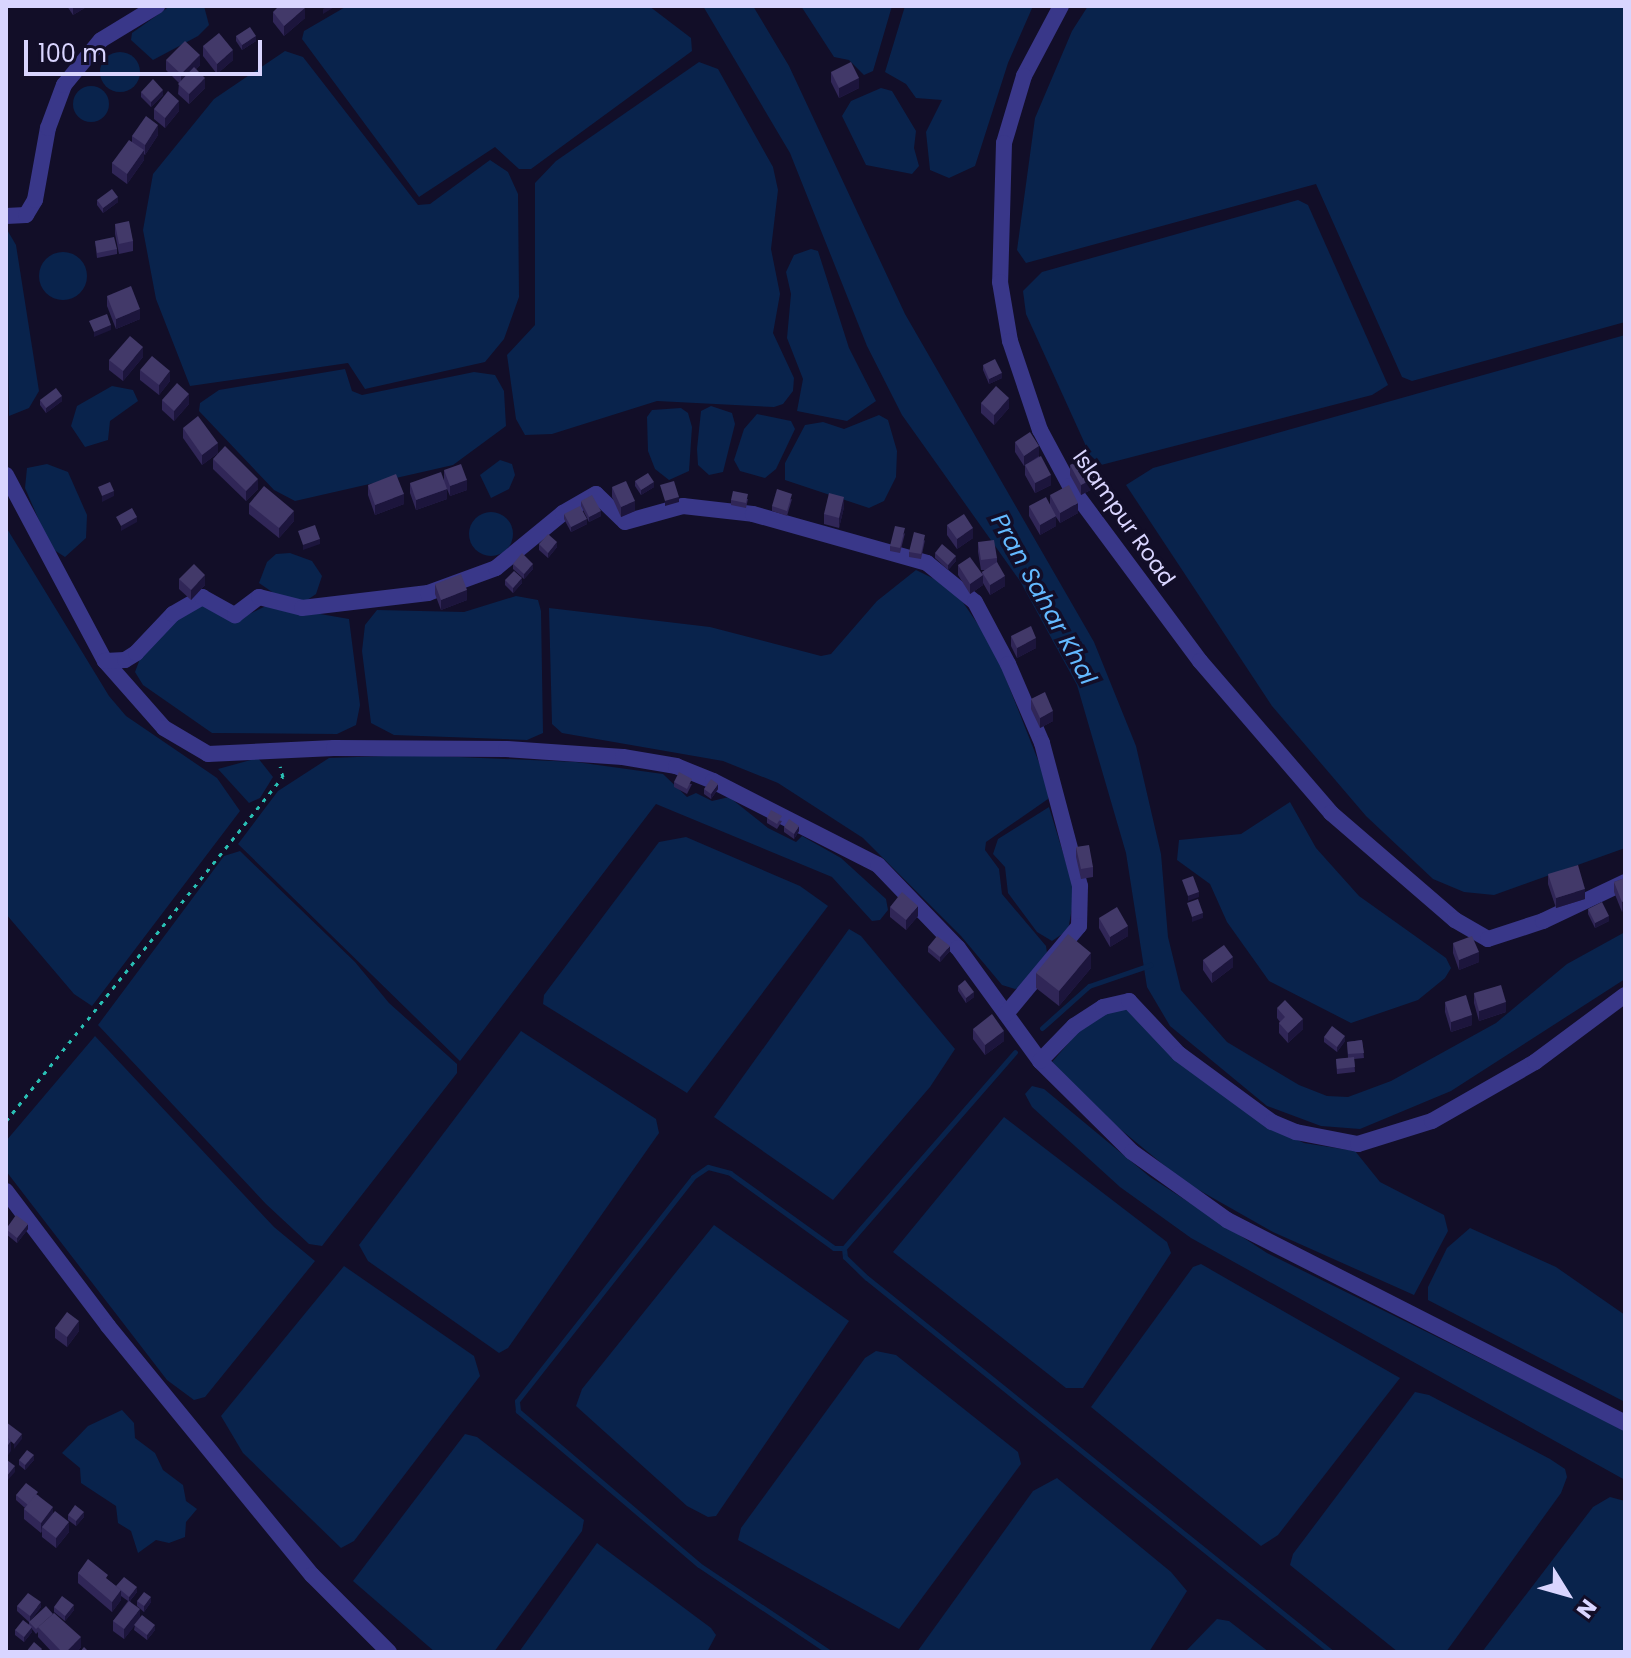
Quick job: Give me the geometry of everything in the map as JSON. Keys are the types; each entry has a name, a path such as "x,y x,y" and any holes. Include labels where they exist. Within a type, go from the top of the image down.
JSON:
{"street":[{"path":"6,216 26,215 35,200 48,128 64,85 101,40 157,6"},
{"name":"Islampur Road","path":"1061,6 1024,76 1004,143 1000,282 1010,341 1040,430 1070,486 1200,661 1331,813 1455,920 1488,939 1543,921 1625,882"},
{"path":"6,475 105,661 164,728 208,754 506,749 676,766 878,865 958,948 1040,1061 1132,1152 1227,1220 1625,1423"},
{"path":"105,661 125,660 136,653 173,614 202,597 235,615 259,597 302,608 428,593 496,568 563,513 596,494 625,522 683,506 753,514 927,563 975,602 1008,664 1047,757 1080,886 1079,926 1006,1014"},
{"path":"1040,1061 1074,1026 1103,1007 1129,1001 1179,1054 1272,1122 1296,1132 1358,1144 1432,1121 1535,1062 1625,995"},
{"path":"6,1191 108,1326 312,1575 389,1652"}],"path":[{"path":"6,1121 283,777 276,751"}],"water":[{"path":"170,6 204,6 209,25 198,36 153,60 131,40 132,33"},
{"path":"347,6 649,6 691,38 692,51 531,169 519,169 495,147 419,197 302,39 304,31"},
{"name":"Pran Sahar Khal","path":"703,6 753,6 789,66 905,314 1094,642 1136,746 1161,854 1168,937 1181,990 1227,1042 1299,1085 1327,1096 1348,1097 1391,1081 1496,1023 1567,964 1625,932 1625,979 1451,1091 1360,1129 1321,1126 1267,1106 1170,1026 1147,987 1126,853 1077,685 1020,581 902,415 867,346 790,153"},
{"path":"801,6 892,6 873,71 864,75 849,60 834,57"},
{"path":"905,6 1033,6 1008,63 975,166 949,178 930,170 926,132 942,100 916,98 906,84 885,72"},
{"path":"1088,6 1625,6 1625,322 1412,381 1402,377 1316,184 1026,263 1017,250 1035,118 1072,31"},
{"path":"285,51 303,57 418,205 430,204 490,160 508,172 518,194 519,297 504,339 485,362 365,389 348,363 190,386 156,299 143,230 153,174 214,99"},
{"path":"120,52 134,58 140,72 134,86 120,92 106,86 100,72 106,58"},
{"path":"699,62 718,69 773,167 778,190 771,249 780,294 773,333 794,378 793,391 783,404 774,407 657,401 552,434 525,435 516,419 507,355 535,325 535,183 556,161"},
{"path":"91,86 104,91 109,104 104,117 91,122 78,117 73,104 78,91"},
{"path":"881,88 892,91 916,131 914,148 919,166 912,174 866,165 842,116 851,101"},
{"path":"1298,200 1308,205 1388,385 1372,395 1101,465 1090,455 1026,314 1023,291 1042,272"},
{"path":"6,228 16,245 39,391 29,408 9,416"},
{"path":"811,249 818,251 849,348 876,401 847,421 797,411 803,379 787,338 791,294 786,272 794,255"},
{"path":"63,252 72,253 80,259 86,267 86,285 80,293 72,299 63,300 54,299 46,293 40,285 39,276 40,267 46,259 54,253"},
{"path":"1625,335 1625,848 1494,895 1464,892 1433,879 1366,816 1272,706 1126,485 1153,468"},
{"path":"345,369 352,391 362,395 474,372 495,375 504,391 506,426 453,465 295,501 274,490 199,411 200,403 219,390"},
{"path":"112,386 133,390 138,401 110,421 108,440 85,447 71,426 77,406"},
{"path":"711,406 732,413 735,424 723,472 709,475 698,465 697,449 701,411"},
{"path":"681,408 688,413 692,427 689,471 669,480 655,469 648,451 647,417 652,410"},
{"path":"757,414 791,421 795,429 776,469 765,478 740,471 734,460 744,429"},
{"path":"879,415 888,420 897,451 896,477 884,501 869,508 785,480 785,463 805,425 823,422 844,429"},
{"path":"500,460 512,464 515,475 509,489 491,498 480,475"},
{"path":"47,464 68,472 87,515 86,538 65,557 51,548 25,488 27,468"},
{"path":"491,512 507,518 513,534 507,550 491,556 475,550 469,534 475,518"},
{"path":"6,527 109,696 126,716 217,778 240,811 92,1006 74,994 6,914"},
{"path":"290,553 312,561 322,576 316,594 303,603 275,594 259,583 267,562 276,554"},
{"path":"916,570 953,588 993,646 1049,788 1048,799 986,842 985,850 999,869 1002,894 1046,946 1047,953 1022,987 1015,989 1002,985 961,936 863,838 778,783 723,761 562,733 552,724 549,608 710,627 821,656 831,654 877,601"},
{"path":"516,596 538,600 541,611 543,733 527,740 394,735 371,723 362,651 365,625 377,610 464,612"},
{"path":"201,603 237,620 268,605 349,619 360,705 356,725 337,734 212,733 143,685 135,672 141,656 174,621"},
{"path":"414,755 576,762 663,774 687,797 696,793 712,801 729,797 768,828 796,842 802,836 841,858 886,899 888,910 880,920 872,921 832,877 656,804 460,1061 238,844 278,791 329,758"},
{"path":"258,758 273,777 260,798 249,803 218,769"},
{"path":"1290,802 1316,848 1359,896 1446,958 1451,968 1445,978 1418,1000 1351,1023 1269,981 1227,922 1210,884 1177,860 1179,840 1241,834"},
{"path":"1049,807 1075,892 1068,930 1052,941 1037,932 1008,893 1005,867 993,854 998,839"},
{"path":"686,837 800,886 828,906 687,1093 543,1004 544,995 659,842"},
{"path":"240,851 355,962 389,1003 457,1064 457,1073 322,1246 309,1244 266,1204 98,1025 224,856"},
{"path":"849,929 861,936 955,1049 930,1087 833,1200 714,1117"},
{"path":"1124,1005 1261,1122 1304,1143 1355,1151 1380,1182 1444,1215 1448,1231 1414,1295 1273,1232 1183,1181 1091,1105 1052,1062 1086,1023"},
{"path":"521,1031 656,1119 659,1133 508,1348 499,1353 368,1261 359,1245"},
{"path":"95,1036 274,1227 315,1261 205,1397 194,1400 167,1380 6,1171 6,1141"},
{"path":"1032,1086 1044,1089 1150,1177 1267,1253 1625,1430 1625,1480 1191,1238 1120,1187 1032,1107 1025,1094"},
{"path":"1004,1117 1167,1242 1171,1253 1083,1388 1066,1388 893,1252"},
{"path":"714,1225 849,1321 716,1516 708,1517 687,1506 576,1406 582,1389"},
{"path":"1470,1228 1556,1267 1625,1315 1625,1402 1428,1300 1428,1287 1447,1248"},
{"path":"1201,1264 1400,1378 1278,1535 1261,1546 1091,1407 1193,1267"},
{"path":"344,1266 474,1356 480,1376 354,1541 341,1548 243,1453 221,1416"},
{"path":"876,1351 896,1355 1018,1452 1021,1464 899,1629 738,1540 741,1528 865,1358"},
{"path":"1415,1392 1429,1395 1550,1459 1565,1469 1567,1477 1561,1493 1446,1652 1398,1652 1290,1565 1293,1554"},
{"path":"122,1410 134,1423 135,1438 155,1453 163,1470 183,1485 186,1501 197,1509 186,1522 185,1537 169,1543 156,1540 138,1553 131,1531 118,1523 116,1506 81,1483 80,1468 62,1453 88,1426"},
{"path":"465,1434 477,1437 584,1520 582,1531 494,1652 435,1652 353,1581"},
{"path":"1057,1478 1171,1572 1187,1591 1149,1652 917,1652 1033,1491"},
{"path":"1610,1497 1625,1501 1625,1652 1482,1652 1593,1507"},
{"path":"597,1543 711,1628 716,1635 707,1652 519,1652"},
{"path":"1217,1619 1229,1621 1269,1652 1185,1652"}],"building":[{"path":"279,6 305,8 284,26 273,12"},
{"path":"250,27 256,36 242,45 236,36"},
{"path":"219,33 233,50 217,64 203,46"},
{"path":"185,41 200,55 181,74 166,60"},
{"path":"851,62 859,78 839,88 831,72"},
{"path":"194,67 205,78 189,94 178,84"},
{"path":"153,79 163,90 151,102 141,92"},
{"path":"168,91 179,101 165,118 154,109"},
{"path":"146,116 158,125 145,145 132,136"},
{"path":"129,140 144,150 127,174 112,163"},
{"path":"112,189 118,197 103,208 97,200"},
{"path":"129,221 133,241 119,244 115,224"},
{"path":"114,237 117,249 97,253 95,241"},
{"path":"131,286 140,309 116,319 107,296"},
{"path":"107,314 111,325 94,332 89,321"},
{"path":"130,336 143,347 123,371 109,360"},
{"path":"152,356 170,371 159,385 140,370"},
{"path":"995,359 1002,373 989,379 983,365"},
{"path":"177,383 189,394 174,411 162,400"},
{"path":"996,386 1009,398 994,415 981,403"},
{"path":"56,388 62,396 46,408 40,400"},
{"path":"198,416 218,443 202,455 183,428"},
{"path":"1030,432 1039,446 1024,456 1015,442"},
{"path":"225,446 258,479 246,491 213,459"},
{"path":"1089,455 1100,475 1081,485 1070,465"},
{"path":"1041,456 1051,475 1035,483 1025,465"},
{"path":"461,464 467,480 450,486 444,470"},
{"path":"441,472 447,489 416,500 410,483"},
{"path":"648,473 654,482 641,490 635,481"},
{"path":"396,474 404,494 375,505 368,485"},
{"path":"626,481 635,501 621,507 612,487"},
{"path":"674,481 679,497 665,501 660,485"},
{"path":"110,482 114,491 102,496 98,487"},
{"path":"1069,485 1078,503 1060,513 1050,495"},
{"path":"264,486 294,511 279,528 249,504"},
{"path":"777,489 792,494 787,511 772,506"},
{"path":"733,491 748,494 746,503 731,500"},
{"path":"829,493 844,497 839,518 824,514"},
{"path":"592,495 601,511 589,517 581,501"},
{"path":"1046,497 1056,516 1040,525 1029,506"},
{"path":"580,506 587,519 571,527 564,514"},
{"path":"132,508 137,517 121,526 116,517"},
{"path":"964,514 973,528 957,539 947,525"},
{"path":"315,525 320,539 303,545 298,531"},
{"path":"895,526 905,528 900,548 890,546"},
{"path":"914,532 925,535 921,554 909,552"},
{"path":"548,534 557,542 548,553 539,544"},
{"path":"994,540 997,558 981,560 978,542"},
{"path":"942,544 956,556 948,565 935,553"},
{"path":"522,553 533,564 524,574 513,564"},
{"path":"970,557 983,575 970,584 958,565"},
{"path":"997,562 1005,576 990,585 982,572"},
{"path":"194,564 205,575 191,590 179,579"},
{"path":"514,571 522,578 513,588 505,580"},
{"path":"461,574 467,590 441,600 435,584"},
{"path":"1031,626 1036,638 1017,648 1011,636"},
{"path":"1045,692 1053,711 1040,718 1031,699"},
{"path":"679,772 692,779 687,789 674,782"},
{"path":"711,779 718,784 711,794 704,789"},
{"path":"771,810 782,816 777,824 767,818"},
{"path":"789,819 799,826 794,834 784,827"},
{"path":"1089,845 1093,867 1081,869 1076,847"},
{"path":"1578,865 1585,889 1556,898 1548,874"},
{"path":"1193,876 1199,892 1188,896 1182,880"},
{"path":"1625,878 1625,900 1622,902 1614,882"},
{"path":"902,892 918,906 906,920 890,907"},
{"path":"1198,899 1203,913 1192,917 1187,903"},
{"path":"1602,902 1609,916 1595,923 1588,909"},
{"path":"1117,907 1128,926 1110,937 1099,918"},
{"path":"1068,934 1091,953 1059,991 1036,973"},
{"path":"937,936 950,946 940,957 928,947"},
{"path":"1472,936 1479,952 1459,960 1453,943"},
{"path":"1224,945 1233,957 1212,973 1203,960"},
{"path":"965,980 974,992 966,998 958,986"},
{"path":"1501,985 1506,1002 1479,1011 1474,993"},
{"path":"1466,995 1472,1015 1451,1022 1445,1002"},
{"path":"1285,1000 1303,1019 1288,1033 1279,1023 1285,1017 1277,1008"},
{"path":"992,1014 1004,1031 985,1045 973,1029"},
{"path":"1332,1026 1345,1036 1337,1047 1324,1037"},
{"path":"1362,1040 1364,1053 1348,1054 1347,1042"},
{"path":"1354,1057 1355,1067 1337,1069 1336,1059"},
{"path":"16,1215 28,1224 17,1238 6,1229"},
{"path":"67,1312 79,1321 67,1337 55,1328"},
{"path":"6,1422 22,1434 14,1444 6,1437"},
{"path":"27,1450 34,1455 25,1465 19,1460"},
{"path":"7,1460 15,1466 7,1476 6,1475"},
{"path":"26,1483 38,1492 28,1505 16,1495"},
{"path":"36,1494 53,1507 41,1523 24,1509"},
{"path":"75,1505 84,1512 76,1521 68,1515"},
{"path":"55,1511 69,1522 56,1538 42,1527"},
{"path":"88,1559 121,1590 112,1602 78,1573"},
{"path":"124,1577 137,1587 129,1597 116,1586"},
{"path":"144,1592 151,1597 144,1606 137,1601"},
{"path":"28,1593 41,1602 30,1616 17,1606"},
{"path":"62,1596 74,1605 65,1616 54,1607"},
{"path":"129,1601 140,1609 124,1629 113,1621"},
{"path":"46,1606 53,1614 36,1629 29,1622"},
{"path":"54,1613 81,1637 66,1652 62,1652 38,1627"},
{"path":"142,1615 155,1625 147,1635 134,1625"},
{"path":"23,1620 32,1627 24,1637 15,1630"},
{"path":"34,1642 42,1649 40,1652 26,1652"}],"waterway":[{"path":"1042,1028 1089,986 1150,965"},
{"path":"829,1652 699,1565 518,1411 517,1401 693,1177 708,1167 730,1173 834,1248 844,1248 1015,1052"},
{"path":"844,1248 845,1257 867,1278 1331,1652"}]}
